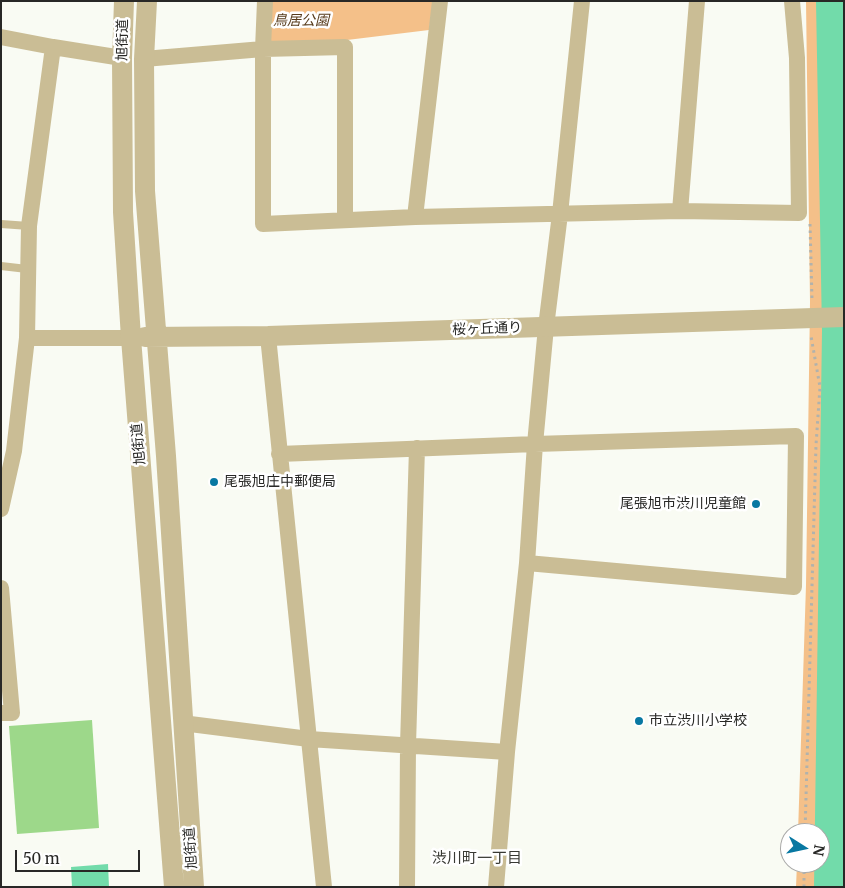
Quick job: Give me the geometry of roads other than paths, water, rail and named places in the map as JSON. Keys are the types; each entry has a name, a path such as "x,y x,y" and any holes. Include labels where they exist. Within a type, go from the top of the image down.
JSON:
{"street":[{"name":"旭街道","path":"124,1 122,189 131,338 174,887"},
{"name":"旭街道","path":"146,1 144,58 145,191 157,337 194,887"},
{"path":"265,1 263,48 264,224 415,217 680,211 799,213 797,58 792,1"},
{"path":"415,217 440,1"},
{"path":"496,887 527,563 535,444 546,327 560,214 582,1"},
{"path":"680,211 697,1"},
{"path":"1,37 53,48 122,58"},
{"path":"144,58 263,48 345,47 345,220"},
{"path":"1,509 8,452 27,338 29,226 53,48"},
{"name":"桜ヶ丘通り","path":"131,338 268,336 844,317"},
{"path":"268,336 324,887"},
{"path":"27,338 131,338"},
{"path":"279,454 796,436 794,587 527,563"},
{"path":"407,887 408,745 417,448"},
{"path":"1,713 12,713 2,597"},
{"path":"182,723 309,739 508,752"}],"lane":[{"path":"1,224 29,226"},
{"path":"1,266 27,269"}],"waterway":[{"path":"829,887 837,331 831,1"}],"place":[{"name":"尾張旭庄中郵便局","path":"214,482"},
{"name":"尾張旭市渋川児童館","path":"756,504"},
{"name":"市立渋川小学校","path":"639,721"}],"district":[{"name":"渋川町一丁目","path":"477,859"}],"park label":[{"name":"鳥居公園","path":"301,21"}]}
